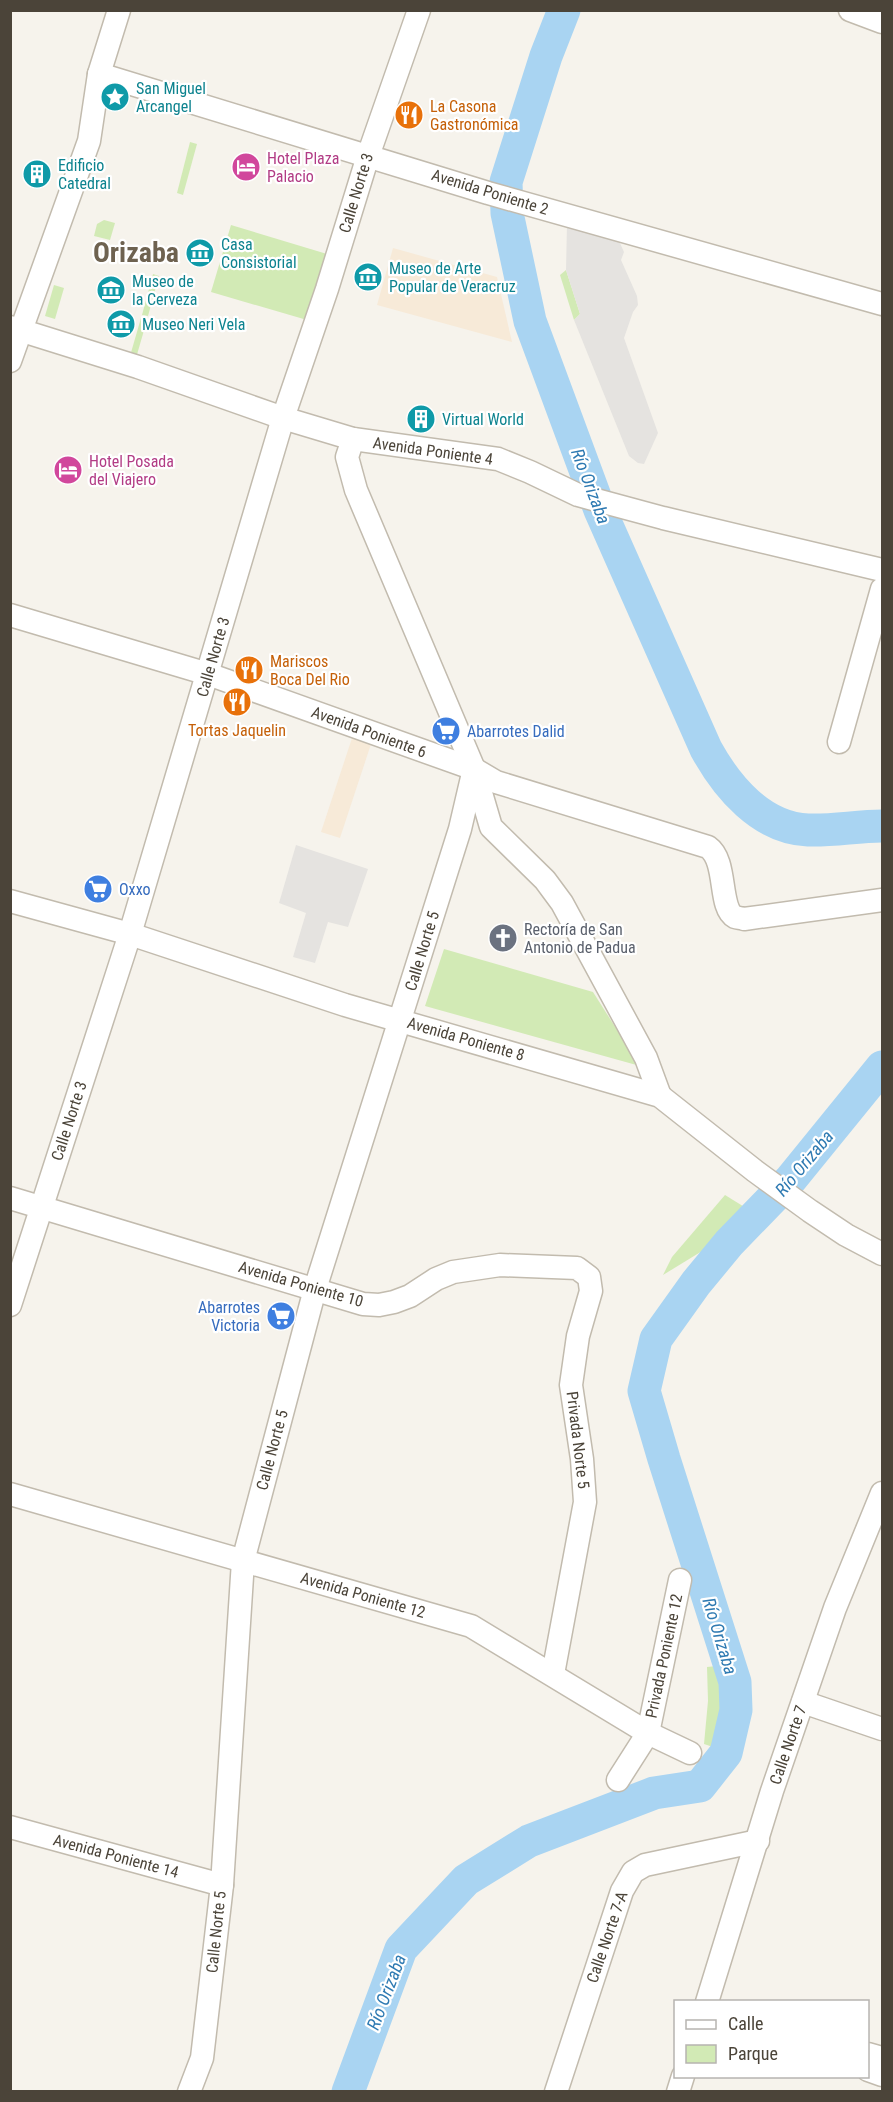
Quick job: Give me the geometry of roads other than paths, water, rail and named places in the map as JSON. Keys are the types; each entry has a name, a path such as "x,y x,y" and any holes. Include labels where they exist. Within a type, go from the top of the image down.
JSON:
{"street":[{"path":"10,361 16,329 89,141 99,74 119,10"},
{"name":"Calle Norte 3","path":"10,1305 130,934 283,418 327,289 368,156 419,10"},
{"path":"860,11 882,22"},
{"name":"Avenida Poniente 2","path":"99,74 488,193 882,304"},
{"name":"Avenida Poniente 4","path":"16,329 353,439 498,459 578,495 663,518 882,570"},
{"path":"353,439 347,456 356,490 474,770 491,827 545,880 562,903 646,1058 660,1096"},
{"path":"839,742 882,589"},
{"name":"Avenida Poniente 6","path":"10,615 208,674 474,770 496,782 708,847 715,852 728,909 734,916 744,919 882,900"},
{"name":"Calle Norte 5","path":"189,2091 202,2058 222,1885 243,1561 315,1289 460,829 474,770"},
{"path":"460,829 491,827"},
{"name":"Avenida Poniente 8","path":"10,901 130,934 345,1005 660,1096 755,1172 846,1235 882,1254"},
{"name":"Avenida Poniente 10","path":"10,1198 363,1304 379,1305 394,1302 410,1296 436,1279 453,1272 482,1267 500,1265 577,1268 589,1277"},
{"name":"Privada Norte 5","path":"554,1674 585,1502 582,1459 571,1385 578,1336 591,1291 589,1277"},
{"name":"Avenida Poniente 12","path":"10,1494 471,1626 554,1674 648,1733 690,1753"},
{"name":"Calle Norte 7","path":"707,2000 772,1791 835,1608 880,1505"},
{"name":"Privada Poniente 12","path":"648,1733 680,1580"},
{"path":"803,1702 882,1729"},
{"path":"618,1780 648,1733"},
{"name":"Avenida Poniente 14","path":"10,1827 222,1885"},
{"name":"Calle Norte 7-A","path":"556,2091 622,1891 633,1872 652,1863 758,1841"},
{"path":"202,2058 203,2091"}],"waterway":[{"name":"Río Orizaba","path":"564,10 546,56 506,182 507,213 530,321 600,510 706,749 735,791 761,814 791,828 817,830 882,826"},
{"name":"Río Orizaba","path":"348,2092 401,1949 466,1880 529,1841 654,1793 700,1786 726,1753 736,1710 735,1682 644,1391 656,1339 696,1283 729,1243 791,1179 882,1067"}],"place":[{"name":"San Miguel Arcangel","path":"115,97"},
{"name":"La Casona Gastronómica","path":"409,115"},
{"name":"Hotel Plaza Palacio","path":"246,167"},
{"name":"Edificio Catedral","path":"37,174"},
{"name":"Casa Consistorial","path":"200,253"},
{"name":"Museo de Arte Popular de Veracruz","path":"368,277"},
{"name":"Museo de la Cerveza","path":"111,290"},
{"name":"Museo Neri Vela","path":"121,324"},
{"name":"Virtual World","path":"421,419"},
{"name":"Hotel Posada del Viajero","path":"68,470"},
{"name":"Mariscos Boca Del Rio","path":"249,670"},
{"name":"Tortas Jaquelin","path":"237,702"},
{"name":"Abarrotes Dalid","path":"446,731"},
{"name":"Oxxo","path":"98,889"},
{"name":"Rectoría de San Antonio de Padua","path":"503,938"},
{"name":"Abarrotes Victoria","path":"281,1316"}],"district":[{"name":"Orizaba","path":"136,252"}]}
